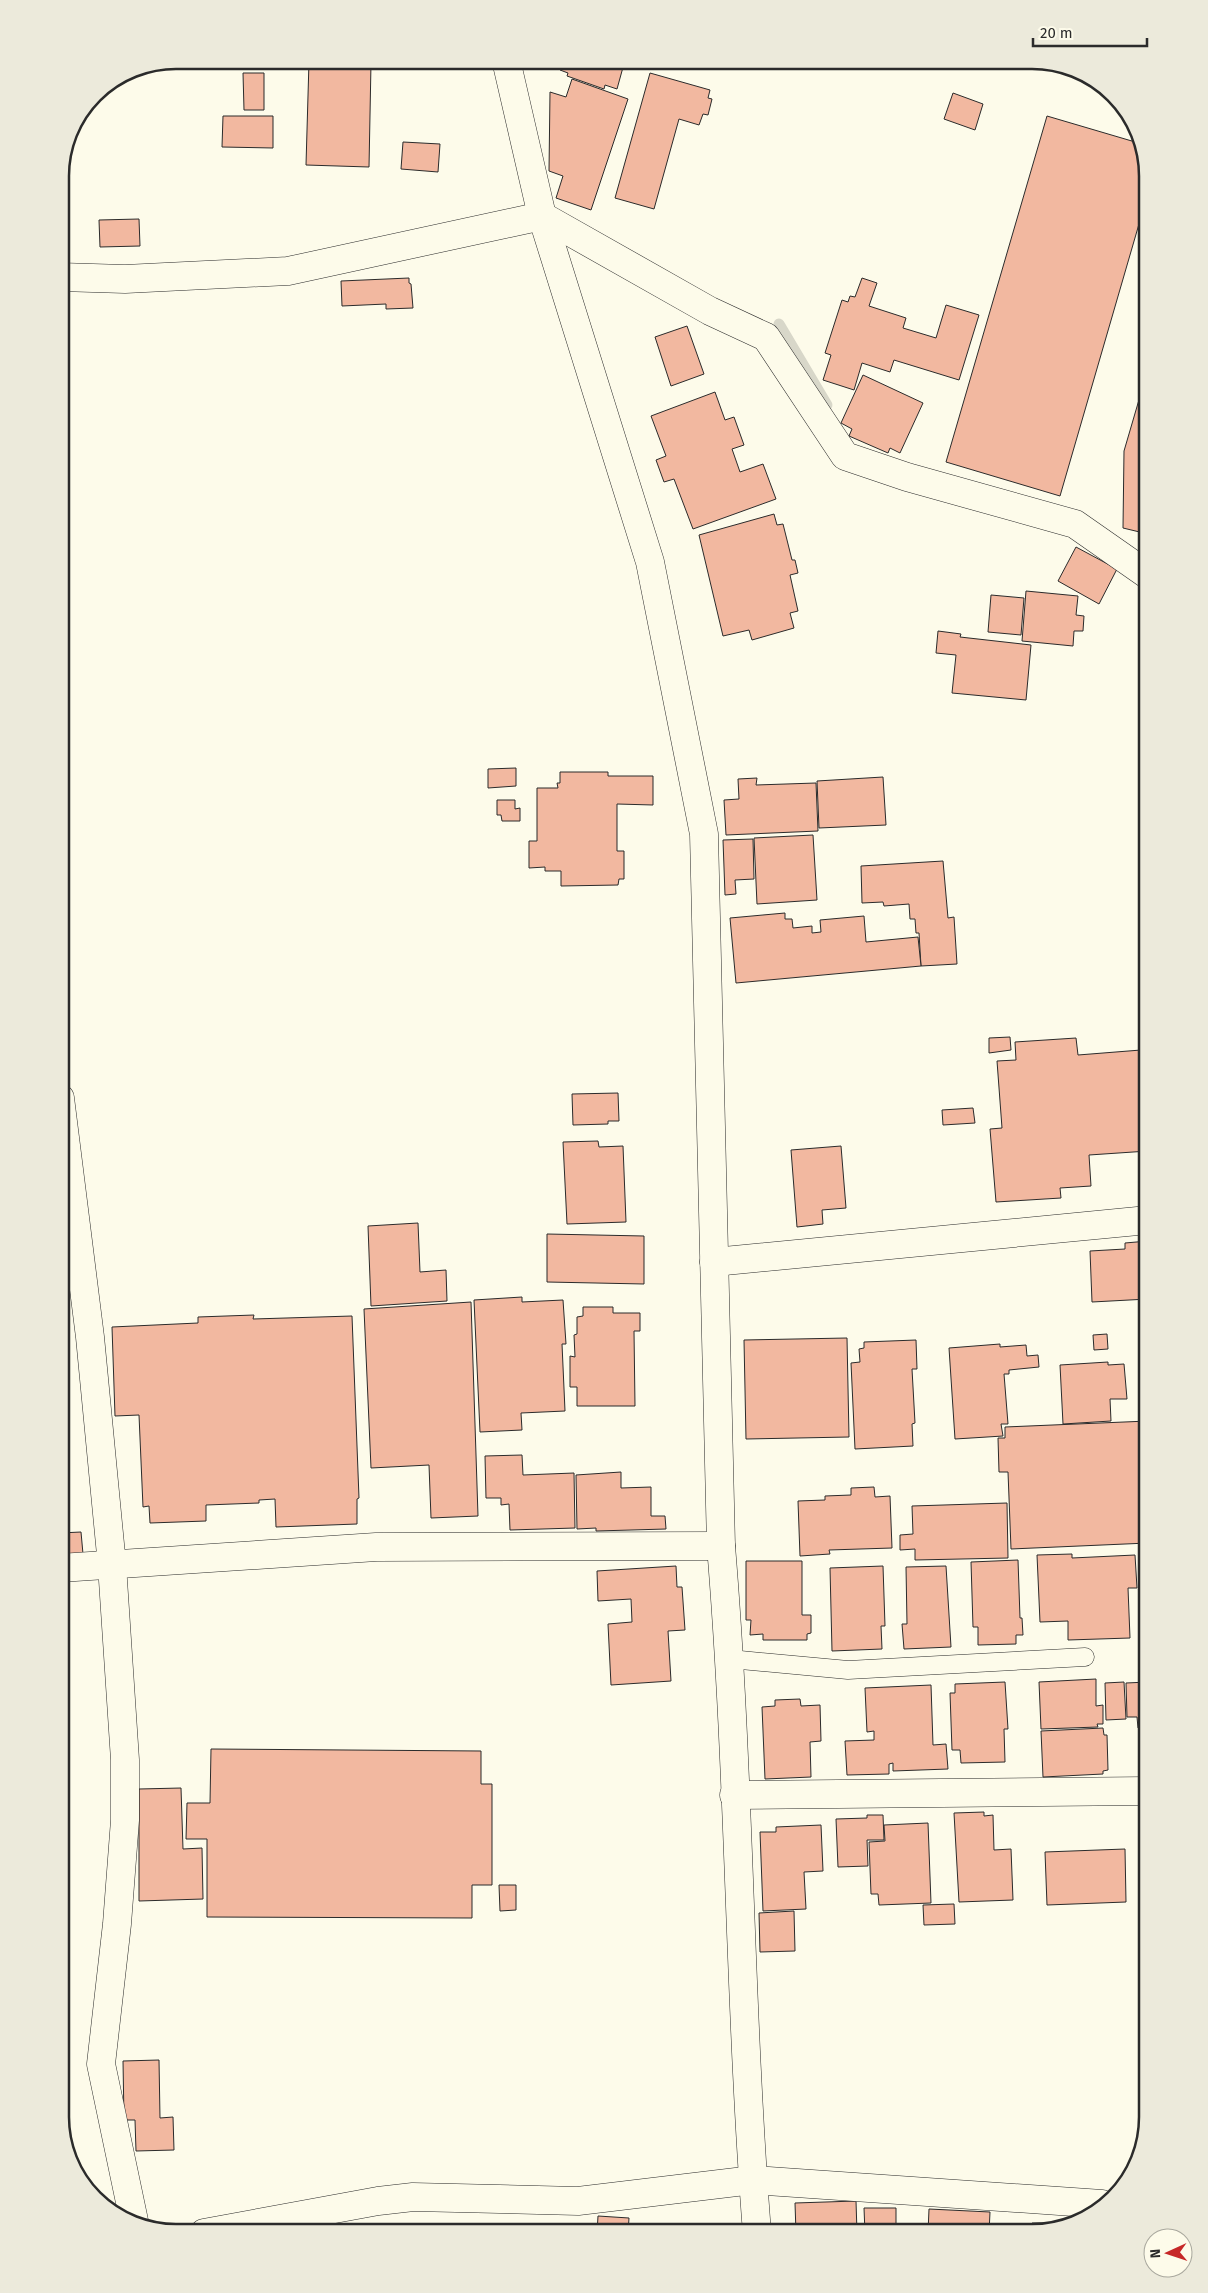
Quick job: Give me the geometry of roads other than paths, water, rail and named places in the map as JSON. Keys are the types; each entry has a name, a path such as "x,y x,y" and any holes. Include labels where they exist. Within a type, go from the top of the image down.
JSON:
{"street":[{"path":"508,69 542,216 650,562 704,834 721,1546 730,1658 734,1795 756,2224"},
{"path":"69,277 125,279 288,271 542,216 710,311 766,337 845,456 907,477 1075,524 1139,569"},
{"path":"69,1170 90,1337 112,1566 125,1760 124,1820 117,1924 101,2064 133,2215"},
{"path":"714,1262 1139,1221"},
{"path":"69,1568 376,1546 721,1546"},
{"path":"734,1795 1139,1791"},
{"path":"253,2224 378,2201 413,2197 578,2201 753,2180 1095,2204"}],"lane":[{"path":"730,1658 848,1670 1085,1657"}],"waterway":[{"path":"779,324 827,405"}]}
